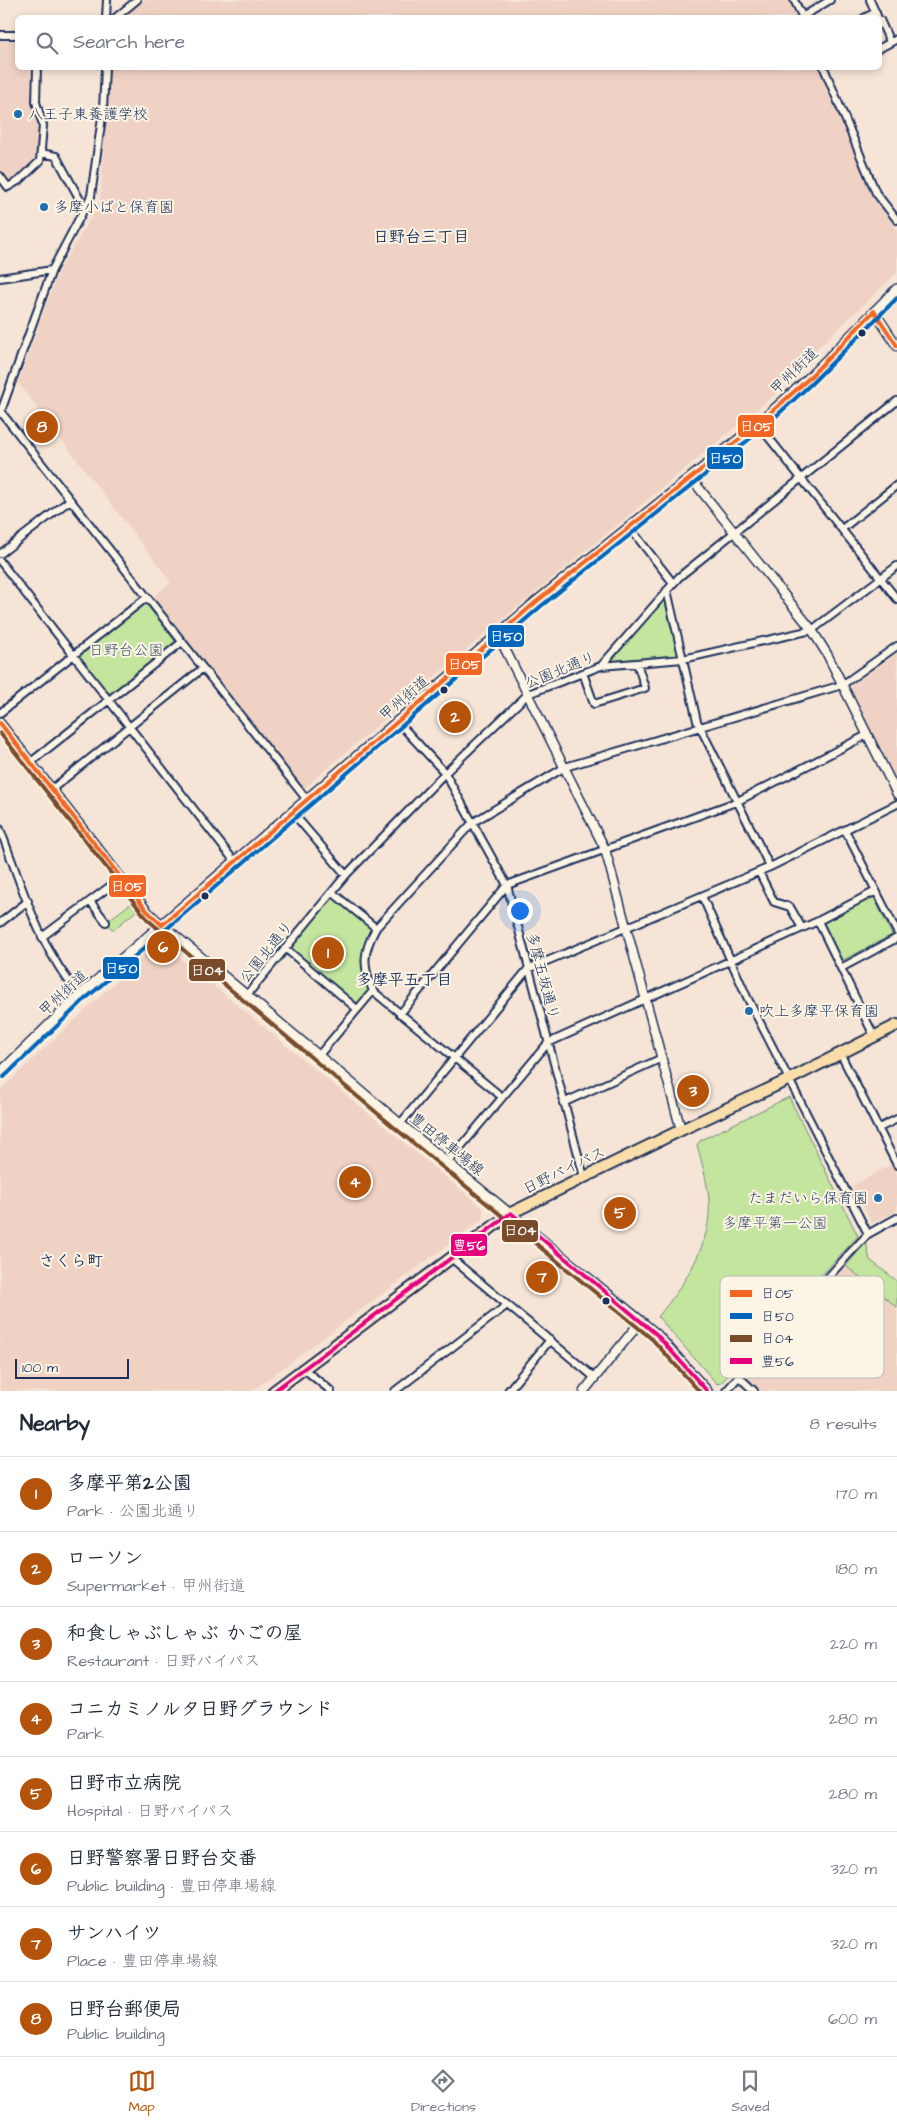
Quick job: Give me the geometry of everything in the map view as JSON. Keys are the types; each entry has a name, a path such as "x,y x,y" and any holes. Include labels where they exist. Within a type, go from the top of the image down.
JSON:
{"highway":[{"name":"日野バイパス","path":"274,1391 511,1213 680,1130 790,1079 897,1025"}],"main road":[{"name":"甲州街道","path":"0,1073 80,995 498,635 758,424 807,380 897,289"},
{"name":"豊田停車場線","path":"162,925 400,1124 641,1321 661,1339 707,1391"}],"street":[{"path":"106,15 107,0"},
{"path":"118,15 136,0"},
{"path":"794,0 801,15"},
{"path":"805,15 830,0"},
{"path":"870,0 878,15"},
{"path":"882,25 890,42"},
{"path":"0,35 15,35"},
{"path":"882,47 897,38"},
{"path":"0,176 8,187 20,180 40,161 43,126 36,102 37,70"},
{"path":"105,70 103,110 91,196 52,270 1,413 307,800"},
{"path":"825,70 876,193 897,220"},
{"path":"41,153 56,156 84,207"},
{"path":"0,278 52,270"},
{"path":"874,311 897,346"},
{"path":"601,666 673,583 897,401"},
{"path":"758,424 897,599"},
{"path":"692,478 812,630 827,654 897,794"},
{"path":"842,529 897,485"},
{"path":"0,554 70,500"},
{"path":"630,528 673,583"},
{"path":"0,561 235,862"},
{"name":"公園北通り","path":"247,995 346,875 445,773 528,694 601,666 683,660 812,630 897,566"},
{"path":"667,590 699,726 770,867"},
{"path":"0,713 146,598"},
{"path":"498,635 605,849 628,928 680,1130"},
{"path":"31,762 182,642"},
{"path":"502,1097 372,991 366,975 364,958 369,941 376,928 472,823 565,767 842,685 897,646"},
{"path":"583,672 594,704 645,688 637,663"},
{"path":"52,789 202,668"},
{"name":"多摩五坂通り","path":"398,722 445,773 507,885 584,1177"},
{"path":"0,723 147,911 162,925"},
{"path":"400,1014 507,885 736,802 867,735"},
{"path":"400,1124 528,970 759,872 897,804"},
{"path":"292,812 346,875"},
{"path":"0,829 42,937 60,971 80,995"},
{"path":"845,830 897,932"},
{"path":"759,872 774,902 790,907 802,928"},
{"path":"42,937 121,878"},
{"path":"448,1162 548,1043 818,921 876,891"},
{"path":"332,892 376,928"},
{"path":"702,896 730,960 868,1234"},
{"path":"90,901 106,922"},
{"path":"0,924 28,902"},
{"path":"818,921 874,1036"},
{"path":"841,968 897,938"},
{"path":"285,948 357,1009"},
{"path":"319,1055 372,991"},
{"path":"840,1053 897,1165"},
{"path":"563,1103 662,1058"},
{"path":"879,1128 897,1119"},
{"path":"829,1276 868,1234 897,1218"},
{"path":"451,1258 595,1378"},
{"path":"395,1391 507,1305"},
{"path":"584,1391 641,1321"},
{"path":"508,1391 550,1340"},
{"path":"304,1369 331,1391"},
{"path":"726,1391 737,1378"},
{"path":"739,1378 754,1391"}],"shaded area":[{"path":"144,0 788,0 795,15 125,15"},
{"name":"八王子東養護学校","path":"0,41 15,41 15,70 30,70 31,103 39,126 37,160 8,183 0,169"},
{"path":"109,70 820,70 872,194 897,231 897,273 801,364 779,391 467,649 302,790 150,599 171,582 18,383 59,270 100,203"},
{"path":"897,653 897,783 851,690 853,684"},
{"path":"153,947 160,954 168,948 483,1208 483,1219 252,1391 0,1391 0,1090"},
{"name":"たまだいら保育園","path":"892,1164 897,1175 897,1211 872,1223 852,1186"},
{"path":"846,1266 858,1276 837,1276"},
{"path":"884,1297 897,1307 897,1391 760,1391 746,1378 884,1378"}],"green space":[{"path":"664,599 678,655 608,661"},
{"name":"日野台公園","path":"143,600 178,645 109,700 74,655"},
{"path":"332,892 376,928 364,958 373,991 357,1009 285,948"},
{"path":"874,897 892,935 841,961 823,923"},
{"path":"130,904 136,911 113,930 106,922"},
{"name":"多摩平第一公園","path":"789,1097 858,1236 821,1276 720,1276 720,1378 726,1378 717,1384 658,1317 687,1277 695,1262 706,1231 709,1199 697,1145 701,1140"},
{"path":"866,1242 870,1260 897,1281 897,1307 884,1297 884,1276 858,1276 846,1266"}],"transit line":[{"name":"日50","path":"4,1077 84,1000 540,607 762,429 811,384 897,298"},
{"name":"日05","path":"0,723 147,911 162,925 536,602 758,424 807,380 874,311 897,346"},
{"name":"日04","path":"0,733 148,920 396,1129 652,1339 699,1391"},
{"name":"豊56","path":"274,1391 511,1213 656,1334 707,1391"}],"place":[{"name":"八王子東養護学校","path":"18,114"},
{"name":"多摩小ばと保育園","path":"44,207"},
{"name":"日野台郵便局","path":"42,427"},
{"name":"ローソン","path":"455,717"},
{"name":"日野警察署日野台交番","path":"163,947"},
{"name":"多摩平第2公園","path":"328,953"},
{"name":"吹上多摩平保育園","path":"749,1011"},
{"name":"和食しゃぶしゃぶ かごの屋","path":"693,1091"},
{"name":"コニカミノルタ日野グラウンド","path":"355,1182"},
{"name":"たまだいら保育園","path":"878,1198"},
{"name":"日野市立病院","path":"620,1213"},
{"name":"サンハイツ","path":"542,1277"}],"district":[{"name":"日野台三丁目","path":"421,236"},
{"name":"多摩平五丁目","path":"404,979"},
{"name":"さくら町","path":"71,1260"}]}
